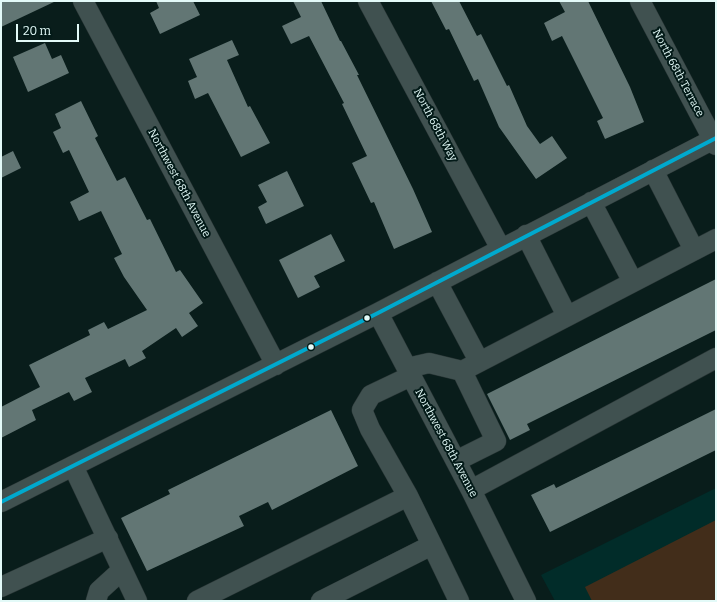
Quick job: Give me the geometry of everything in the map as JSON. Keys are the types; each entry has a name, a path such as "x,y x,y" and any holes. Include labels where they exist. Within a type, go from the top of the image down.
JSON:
{"street":[{"name":"Northwest 68th Avenue","path":"83,1 276,364"},
{"name":"North 68th Way","path":"368,1 501,249"},
{"name":"North 68th Terrace","path":"640,1 715,141"},
{"path":"1,502 378,313 653,170 715,141"},
{"path":"653,170 694,250"},
{"path":"591,202 633,282"},
{"path":"526,235 567,316"},
{"path":"459,601 408,496 370,429 362,410 371,395 409,372 429,363 462,371 716,239"},
{"path":"437,282 479,362"},
{"name":"Northwest 68th Avenue","path":"378,313 471,490 526,601"},
{"path":"471,490 716,358"},
{"path":"456,461 496,441 462,371"},
{"path":"73,466 137,601"},
{"path":"197,601 408,496"},
{"path":"1,587 108,538"},
{"path":"321,601 432,546"},
{"path":"96,601 99,591 122,570"}],"shaded area":[{"path":"716,488 716,601 555,601 541,575"},
{"path":"716,520 716,601 592,601 585,587"}],"building":[{"path":"1,1 56,1 1,27"},
{"path":"156,1 193,1 200,15 160,34 150,13 159,8"},
{"path":"293,1 321,1 340,41 359,75 357,75 413,189 432,232 394,249 374,202 371,203 352,163 367,156 342,104 344,103 309,36 291,44 282,26 301,17"},
{"path":"431,1 459,1 477,36 481,34 507,86 509,85 527,126 540,144 552,136 567,158 536,179 499,127 478,79 474,81 449,29 446,30"},
{"path":"559,1 588,1 630,87 644,122 605,139 597,121 603,118 562,36 552,41 544,23 565,12"},
{"path":"232,40 239,55 227,60 248,107 250,106 270,143 241,157 208,93 195,99 188,81 197,77 189,59"},
{"path":"45,43 52,59 61,55 69,73 28,92 13,57"},
{"path":"81,101 98,136 95,138 117,181 125,177 147,220 150,219 176,272 180,270 203,303 189,313 198,326 182,337 176,328 142,351 146,358 129,367 125,359 85,378 92,392 74,401 69,392 32,410 36,420 1,438 1,407 40,387 29,365 90,335 88,330 104,322 108,329 147,310 124,277 114,258 122,254 101,211 79,221 70,202 89,192 69,150 63,153 53,132 61,128 55,114"},
{"path":"13,151 21,168 1,178 1,157"},
{"path":"287,171 304,206 266,224 258,207 267,202 258,185"},
{"path":"331,234 345,261 314,276 320,287 298,298 279,260"},
{"path":"716,279 716,330 527,424 530,430 510,440 487,394"},
{"path":"716,409 716,450 550,532 531,495 554,484 556,488"},
{"path":"331,410 358,466 272,510 268,502 239,516 244,526 147,571 121,518 170,494 168,490"}],"transit line":[{"path":"1,502 378,313 716,138"}]}
